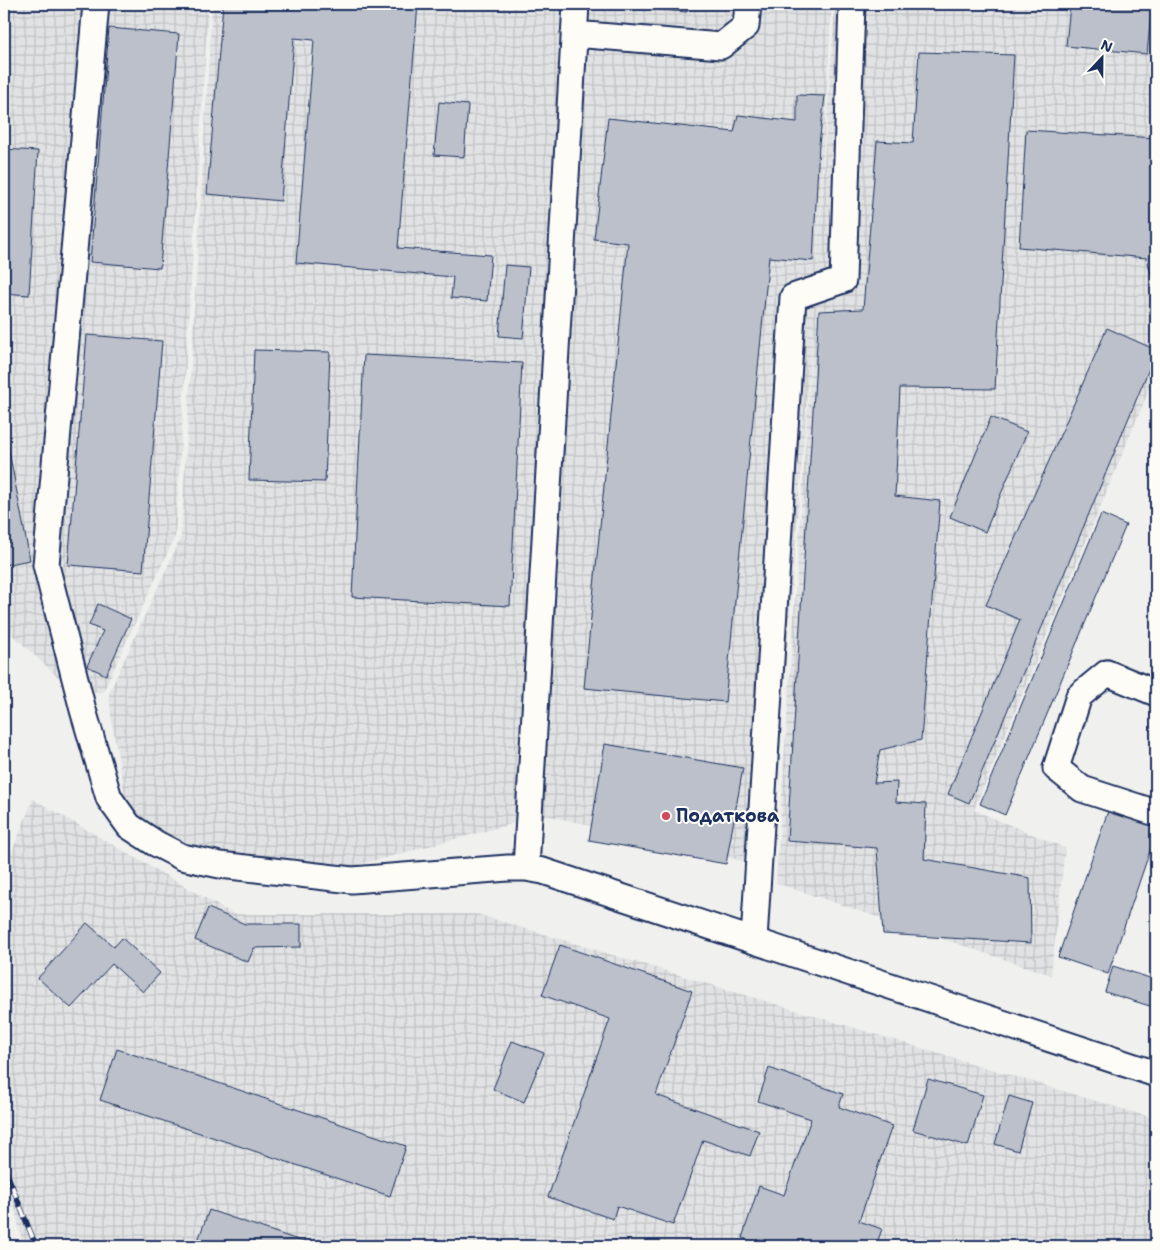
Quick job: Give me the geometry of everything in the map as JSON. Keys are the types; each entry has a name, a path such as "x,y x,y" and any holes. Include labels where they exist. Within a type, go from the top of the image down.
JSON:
{"lane":[{"path":"96,4 46,565 83,710 109,798 129,826 155,843 182,857 220,865 352,880 508,868 526,868 543,871 1156,1074"},
{"path":"526,868 576,4"},
{"path":"574,34 721,46 746,26 748,4"},
{"path":"754,940 793,297 843,280 852,4"},
{"path":"1156,693 1107,673 1079,696 1056,768 1082,789 1156,813"}],"shaded area":[{"path":"4,4 202,4 208,11 175,537 103,692 74,692 4,627"},
{"path":"212,4 832,4 817,262 835,4 1156,4 1156,373 974,810 1065,848 1051,975 776,883 814,315 769,867 545,815 351,867 218,861 129,819 111,716 109,693 181,537"},
{"path":"33,799 233,914 477,914 1156,1119 1156,1246 23,1246 4,1159 4,872"}],"building":[{"path":"223,4 418,4 398,248 491,255 487,301 451,298 453,277 296,263 314,40 294,38 281,201 207,194"},
{"path":"617,4 688,4 687,12 617,7"},
{"path":"1070,4 1152,4 1147,54 1066,46"},
{"path":"109,28 179,34 160,268 90,262"},
{"path":"919,52 1014,55 995,389 900,388 895,496 940,501 921,740 880,750 874,783 897,782 896,802 926,804 924,859 1030,878 1031,943 883,934 877,848 787,841 819,311 863,309 877,141 913,143"},
{"path":"797,95 825,96 819,144 813,261 769,257 725,702 584,688 628,243 594,239 608,118 734,132 738,115 797,122"},
{"path":"439,102 468,105 464,157 434,155"},
{"path":"1026,130 1156,138 1156,290 1147,258 1019,247"},
{"path":"4,149 38,151 29,295 4,293"},
{"path":"505,265 529,267 523,338 499,336"},
{"path":"1107,328 1156,350 1156,352 969,803 948,794 1020,620 986,605"},
{"path":"87,335 162,341 143,571 68,565"},
{"path":"254,350 330,352 325,482 249,480"},
{"path":"364,355 522,363 510,606 352,597"},
{"path":"991,417 1027,432 985,532 950,517"},
{"path":"4,425 30,560 4,565"},
{"path":"1101,514 1126,525 1005,815 980,804"},
{"path":"98,604 131,619 106,675 87,666 103,631 89,625"},
{"path":"605,744 743,768 726,864 589,840"},
{"path":"1109,808 1156,825 1156,833 1108,974 1058,957"},
{"path":"208,908 245,924 301,924 301,947 254,948 248,962 195,940"},
{"path":"87,923 114,947 122,938 160,973 143,992 112,964 71,1008 38,978"},
{"path":"560,945 692,991 656,1095 759,1131 750,1156 703,1140 673,1225 617,1206 613,1219 548,1197 610,1019 542,995"},
{"path":"1113,966 1156,980 1156,1008 1105,992"},
{"path":"512,1041 544,1053 524,1102 493,1089"},
{"path":"117,1049 406,1146 390,1196 100,1100"},
{"path":"769,1068 843,1094 839,1107 892,1126 859,1221 882,1229 876,1246 767,1246 742,1238 759,1186 784,1195 811,1119 758,1101"},
{"path":"928,1079 983,1095 968,1146 913,1130"},
{"path":"1009,1096 1032,1103 1018,1151 995,1144"},
{"path":"209,1210 316,1246 196,1246"}],"railway":[{"path":"4,1166 36,1246"}],"place":[{"name":"Податкова","path":"666,816"}]}
